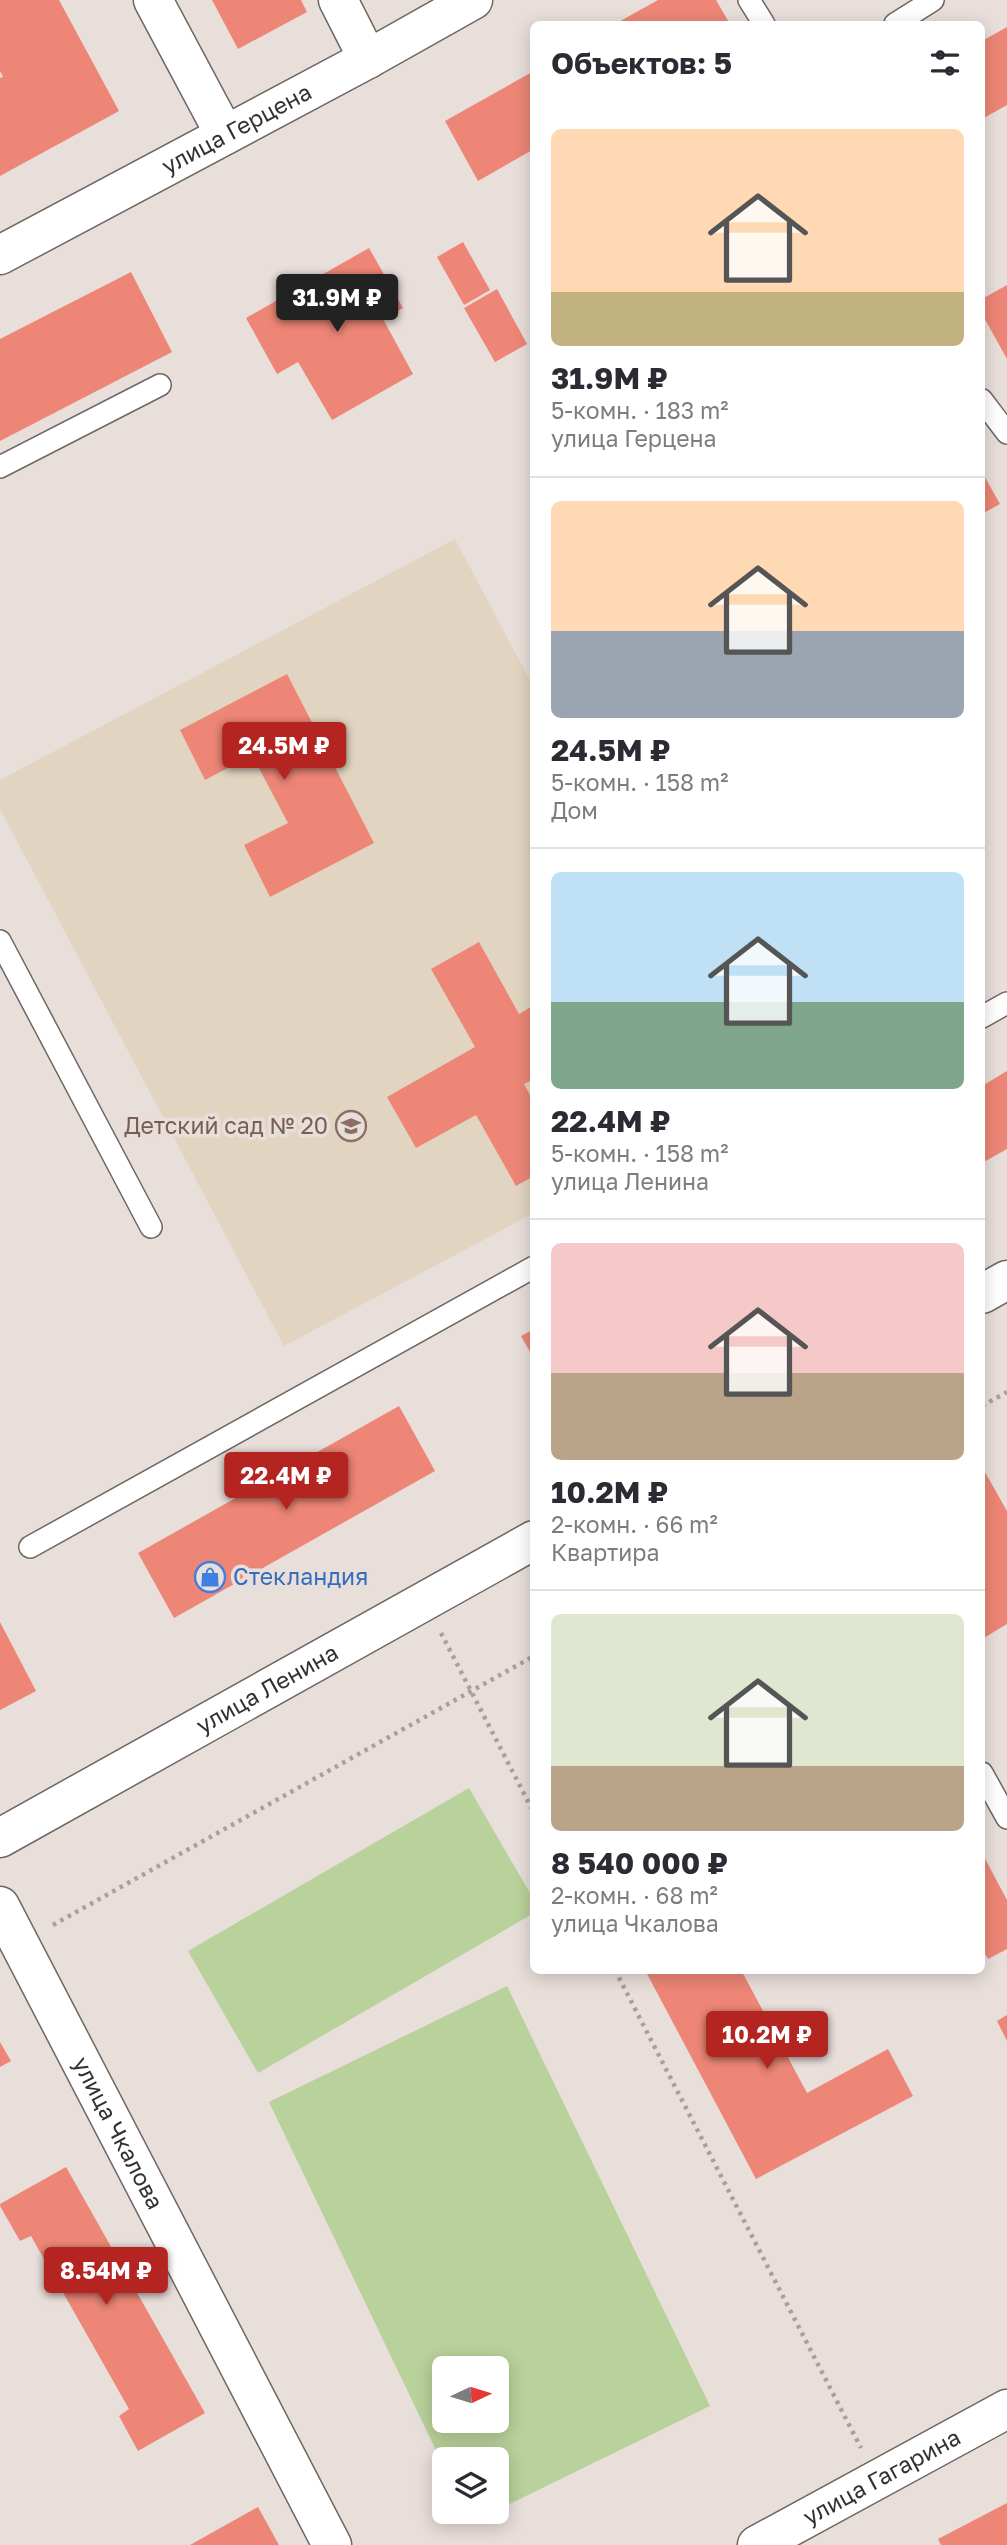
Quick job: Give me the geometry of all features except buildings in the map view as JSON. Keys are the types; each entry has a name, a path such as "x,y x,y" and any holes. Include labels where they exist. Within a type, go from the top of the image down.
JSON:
{"street":[{"path":"153,0 225,135"},
{"path":"338,0 368,59"},
{"name":"улица Герцена","path":"0,255 368,59 473,0"},
{"path":"985,1292 1007,1280"},
{"name":"улица Ленина","path":"0,1838 530,1542"},
{"name":"улица Чкалова","path":"0,1906 332,2545"},
{"name":"улица Гагарина","path":"757,2545 1007,2409"}],"lane":[{"path":"749,0 762,21"},
{"path":"900,21 933,0"},
{"path":"0,467 160,385"},
{"path":"985,404 1007,433"},
{"path":"0,940 151,1227"},
{"path":"985,1015 1007,1003"},
{"path":"30,1548 530,1269"},
{"path":"985,1778 1007,1818"}],"path":[{"path":"985,1404 1007,1392"},
{"path":"424,1600 530,1805"},
{"path":"19,1944 530,1658"},
{"path":"617,1974 878,2480"}],"shaded area":[{"path":"455,539 530,680 530,1215 284,1346 0,809 0,780"}],"green space":[{"path":"469,1788 530,1893 530,1915 258,2073 188,1951"},
{"path":"507,1986 710,2406 509,2504 509,2447 434,2447 269,2102"}],"place":[{"name":"Детский сад № 20","path":"351,1126"},
{"name":"Стекландия","path":"210,1577"}]}
